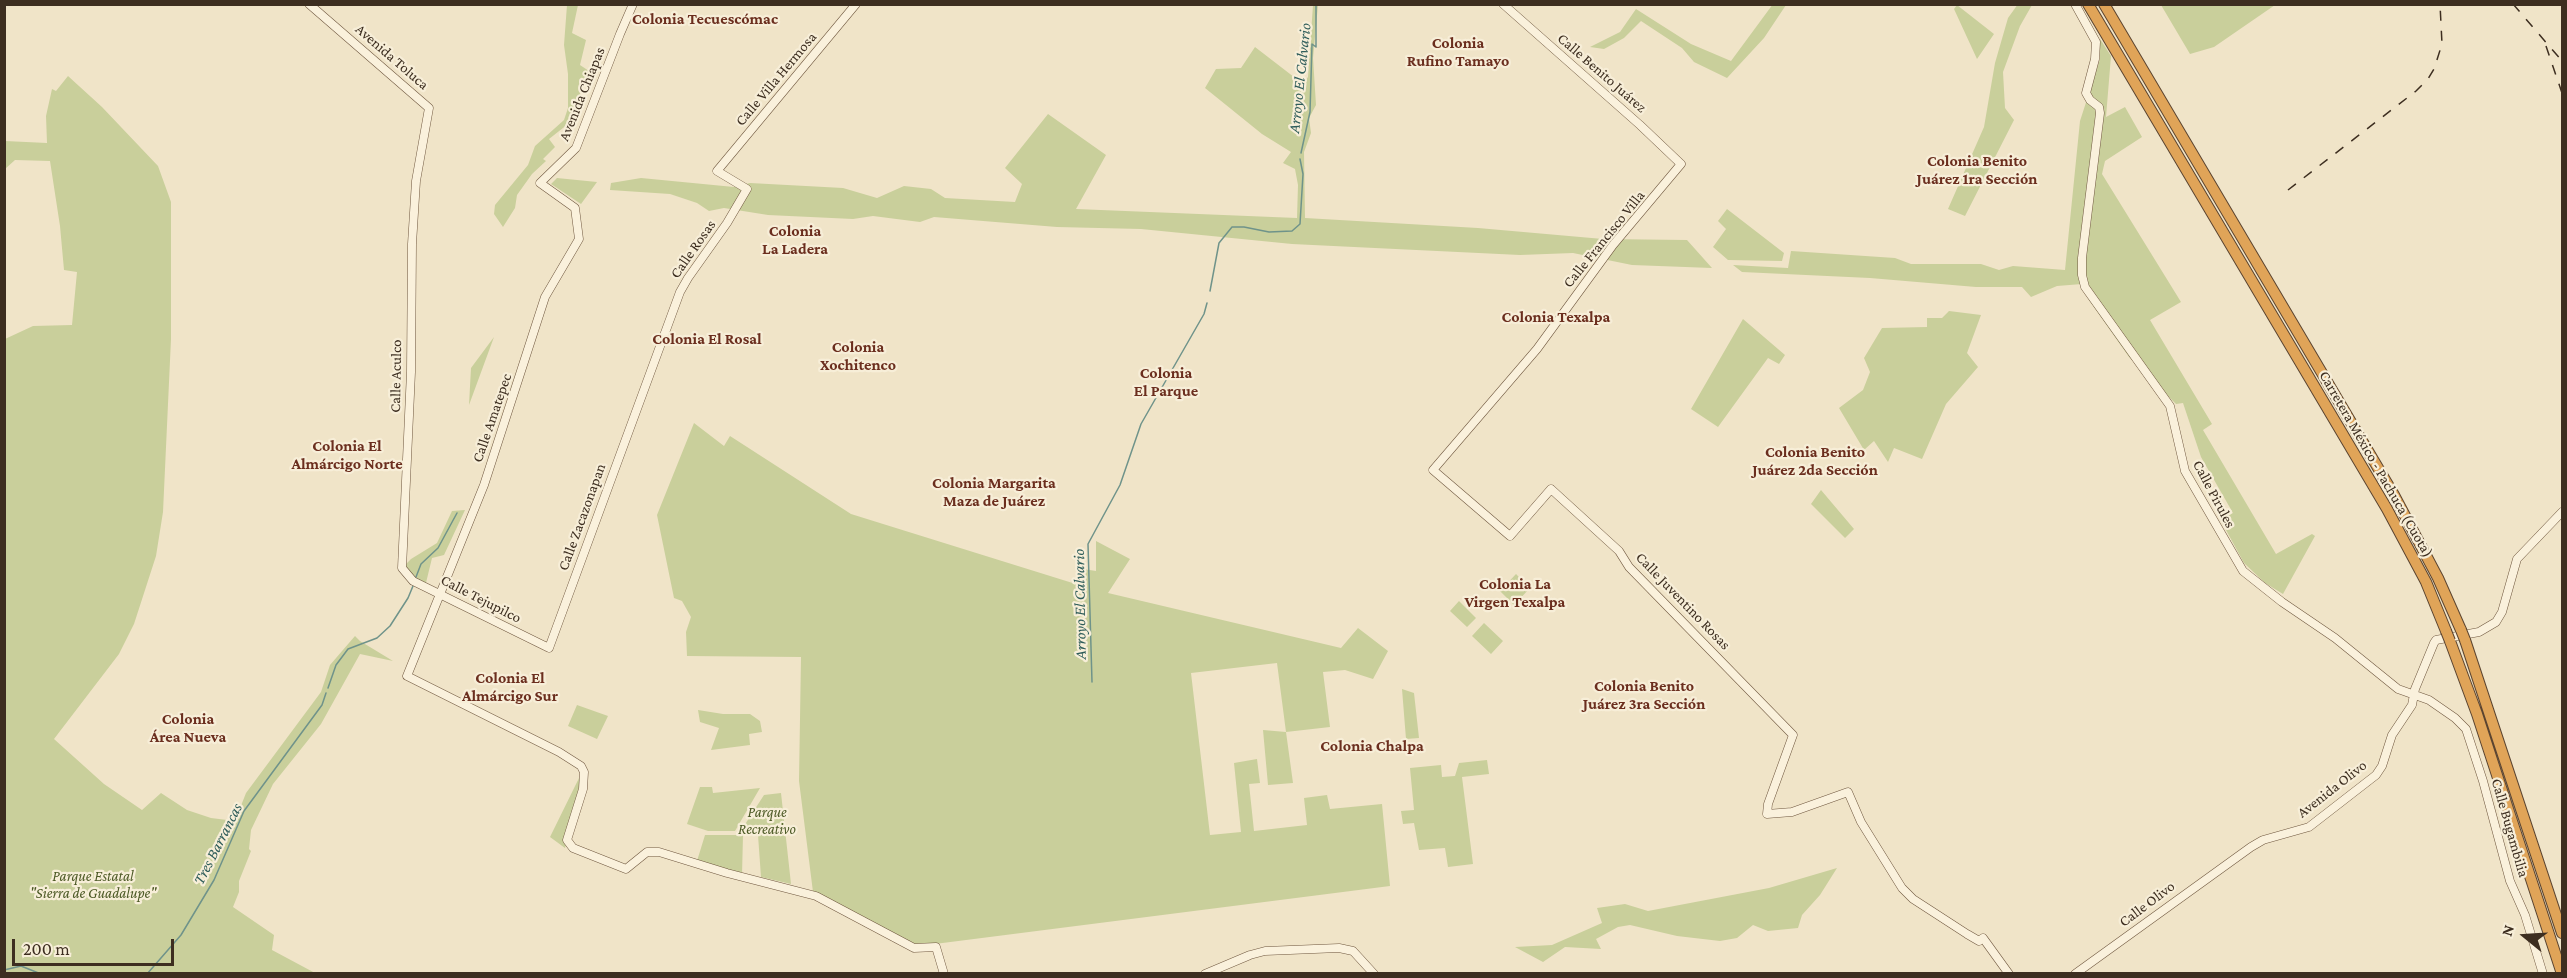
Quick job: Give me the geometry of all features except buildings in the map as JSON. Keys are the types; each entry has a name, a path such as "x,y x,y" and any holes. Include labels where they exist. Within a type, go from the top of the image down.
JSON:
{"highway":[{"name":"Carretera México - Pachuca (Cuota)","path":"2088,4 2391,517 2426,582 2477,714 2562,974"},
{"name":"Carretera México - Pachuca (Cuota)","path":"2104,4 2410,524 2439,578 2463,635 2562,933"}],"street":[{"name":"Avenida Toluca","path":"309,4 429,108"},
{"name":"Avenida Chiapas","path":"540,183 576,148 633,4"},
{"name":"Calle Villa Hermosa","path":"717,171 856,4"},
{"name":"Calle Benito Juárez","path":"1503,4 1640,124 1681,164"},
{"name":"Calle Pirules","path":"2075,4 2097,46 2086,95 2099,107 2100,113 2082,258 2085,287 2170,406 2185,471 2243,571 2335,638 2398,689 2429,700 2462,724"},
{"name":"Calle Aculco","path":"403,571 401,564 411,372 412,244 416,181 429,108"},
{"name":"Calle Francisco Villa","path":"1551,489 1510,536 1433,470 1537,349 1613,245 1681,164"},
{"name":"Calle Rosas","path":"641,394 684,284 728,223 747,189 717,171"},
{"name":"Calle Amatepec","path":"540,183 575,208 579,239 545,297 484,485 407,676 569,757 583,769 583,789 568,844 626,869 650,851 662,852 727,873 808,894 914,948 936,947 944,974"},
{"name":"Calle Zacazonapan","path":"549,648 641,394"},
{"name":"Calle Juventino Rosas","path":"1551,489 1619,551 1629,567 1793,735 1768,804 1767,814 1792,812 1848,792 1861,822 1902,888 1913,899 1981,940 2009,974"},
{"name":"Avenida Olivo","path":"2237,858 2264,840 2309,827 2376,775 2382,766 2392,735 2412,705 2436,640 2479,632 2496,622 2502,612 2517,559 2562,512"},
{"name":"Calle Tejupilco","path":"403,571 413,581 549,648"},
{"name":"Calle Bugambilia","path":"2462,724 2468,735 2483,781 2510,882 2525,915 2543,974"},
{"name":"Calle Olivo","path":"2075,974 2237,858"},
{"path":"1205,974 1265,951 1339,948 1353,951 1374,974"}],"green space":[{"path":"1773,4 1786,5 1764,38 1727,78 1694,62 1682,48 1641,21 1624,38 1604,49 1590,47 1620,32 1636,9 1691,44 1731,61"},
{"path":"2018,4 2032,5 2020,26 2003,72 2005,108 2014,120 1965,216 1948,209 1984,127 1995,63 2008,18"},
{"path":"567,5 578,5 572,33 586,40 580,65 589,71 568,124 549,139 555,147 543,159 546,161 532,174 517,195 515,208 503,227 494,214 495,205 528,165 535,146 564,120 568,108 568,74 564,45"},
{"path":"1313,5 1318,5 1313,58 1316,105 1309,118 1311,133 1304,152 1305,218 1478,228 1603,239 1687,240 1712,268 1632,265 1573,253 1520,255 1292,244 1141,229 1057,227 934,217 920,222 873,216 853,219 768,215 724,208 709,211 697,203 670,194 610,190 611,183 641,178 734,187 750,183 843,188 877,198 904,186 931,189 945,198 1015,202 1022,184 1005,168 1048,114 1106,155 1076,209 1297,218 1298,185 1295,169 1283,163 1291,152 1262,134 1205,88 1216,69 1241,68 1255,47 1303,84 1308,77"},
{"path":"1957,5 1994,34 1977,59 1954,9"},
{"path":"2161,5 2275,5 2214,47 2190,54"},
{"path":"2100,39 2111,56 2106,117 2125,107 2142,137 2105,161 2102,174 2181,302 2150,320 2212,424 2203,430 2276,554 2312,534 2315,536 2283,594 2265,583 2244,563 2220,519 2233,513 2201,457 2183,403 2176,404 2129,357 2089,300 2082,284 2057,286 2031,297 2022,287 1976,287 1870,278 1742,272 1733,265 1788,268 1791,251 1895,258 1911,264 1981,264 1999,270 2013,266 2065,270 2080,121 2100,59"},
{"name":"Parque Estatal \"Sierra de Guadalupe\"","path":"68,76 102,107 158,166 171,202 171,339 163,512 156,556 134,624 119,654 54,739 104,784 142,810 161,793 187,810 211,818 235,821 246,793 321,692 330,665 355,636 393,661 360,654 321,724 273,784 251,830 249,849 251,851 239,881 239,892 233,907 274,935 272,950 315,973 5,973 5,339 33,326 72,325 77,272 64,270 50,161 15,160 5,169 5,141 47,143 46,116 52,89 56,91"},
{"path":"557,178 597,182 581,204 551,184"},
{"path":"1727,209 1784,253 1782,261 1728,260 1713,247 1726,229 1718,221"},
{"path":"1949,311 1981,315 1967,353 1978,367 1946,404 1922,459 1894,448 1888,462 1874,441 1864,450 1839,408 1863,390 1870,372 1864,358 1882,328 1927,327 1927,318 1942,318"},
{"path":"1743,319 1785,355 1779,364 1768,358 1718,427 1691,409"},
{"path":"494,337 469,405 471,368"},
{"path":"694,423 724,446 730,436 851,514 1079,585 1083,569 1096,571 1096,541 1130,559 1108,593 1341,648 1358,628 1388,651 1373,679 1345,670 1323,672 1330,727 1286,732 1277,663 1191,673 1210,835 1241,832 1234,763 1257,759 1260,783 1249,784 1254,831 1307,825 1304,798 1327,795 1330,809 1382,804 1390,886 919,946 813,892 799,781 801,657 687,656 686,632 691,617 682,601 674,598 657,515"},
{"path":"1821,490 1854,529 1845,538 1811,504"},
{"path":"465,510 444,555 432,558 425,587 401,569 411,559 437,543 452,511"},
{"path":"1516,574 1530,588 1514,605 1500,591"},
{"path":"1459,601 1476,618 1467,627 1450,611"},
{"path":"1484,623 1503,641 1491,654 1472,636"},
{"path":"1402,689 1414,693 1419,738 1406,739"},
{"path":"577,705 608,716 597,739 568,726"},
{"path":"698,710 723,714 750,714 760,721 762,732 749,734 750,745 711,750 719,728 700,722"},
{"path":"1263,730 1286,732 1293,783 1268,785"},
{"path":"1487,760 1489,774 1462,777 1473,864 1448,867 1445,848 1419,850 1414,823 1403,824 1401,811 1414,810 1410,768 1441,765 1442,777 1455,776 1459,763"},
{"path":"580,776 581,794 565,848 550,837"},
{"path":"700,787 712,787 713,793 760,788 735,831 708,831 687,824"},
{"name":"Parque Recreativo","path":"781,793 791,884 761,877 758,835 742,829 764,795"},
{"path":"705,835 743,835 742,875 697,861"},
{"path":"1837,868 1820,895 1802,915 1798,928 1768,931 1753,925 1737,938 1720,941 1677,936 1630,925 1618,927 1596,939 1601,949 1565,947 1543,962 1515,947 1552,945 1602,923 1597,908 1625,904 1648,911 1769,888"}],"waterway":[{"name":"Arroyo El Calvario","path":"1301,153 1310,112 1312,44 1316,47 1316,4"},
{"name":"Arroyo El Calvario","path":"1210,291 1219,243 1232,227 1269,232 1292,231 1300,224 1303,174 1300,159"},
{"name":"Arroyo El Calvario","path":"1092,682 1088,544 1120,485 1141,424 1204,314 1207,303"},
{"name":"Tres Barrancas","path":"416,577 421,564 438,548 457,513"},
{"name":"Tres Barrancas","path":"328,688 336,665 348,649 377,638 390,626 413,586"},
{"name":"Tres Barrancas","path":"147,974 181,935 214,880 244,811 322,705 326,693"},
{"name":"Tres Barrancas","path":"4,970 21,966 41,974"}],"railway":[{"path":"2288,190 2416,91 2428,79 2434,69 2442,44 2440,4"},
{"path":"2513,4 2562,61"},
{"path":"2546,46 2562,93"}],"district":[{"name":"Colonia Tecuescómac","path":"705,19"},
{"name":"Colonia Rufino Tamayo","path":"1458,52"},
{"name":"Colonia Benito Juárez 1ra Sección","path":"1977,170"},
{"name":"Colonia La Ladera","path":"795,240"},
{"name":"Colonia Texalpa","path":"1556,317"},
{"name":"Colonia El Rosal","path":"707,339"},
{"name":"Colonia Xochitenco","path":"858,356"},
{"name":"Colonia El Parque","path":"1166,382"},
{"name":"Colonia El Almárcigo Norte","path":"347,455"},
{"name":"Colonia Benito Juárez 2da Sección","path":"1815,461"},
{"name":"Colonia Margarita Maza de Juárez","path":"994,492"},
{"name":"Colonia La Virgen Texalpa","path":"1515,593"},
{"name":"Colonia El Almárcigo Sur","path":"510,687"},
{"name":"Colonia Benito Juárez 3ra Sección","path":"1644,695"},
{"name":"Colonia Área Nueva","path":"188,728"},
{"name":"Colonia Chalpa","path":"1372,746"}]}
